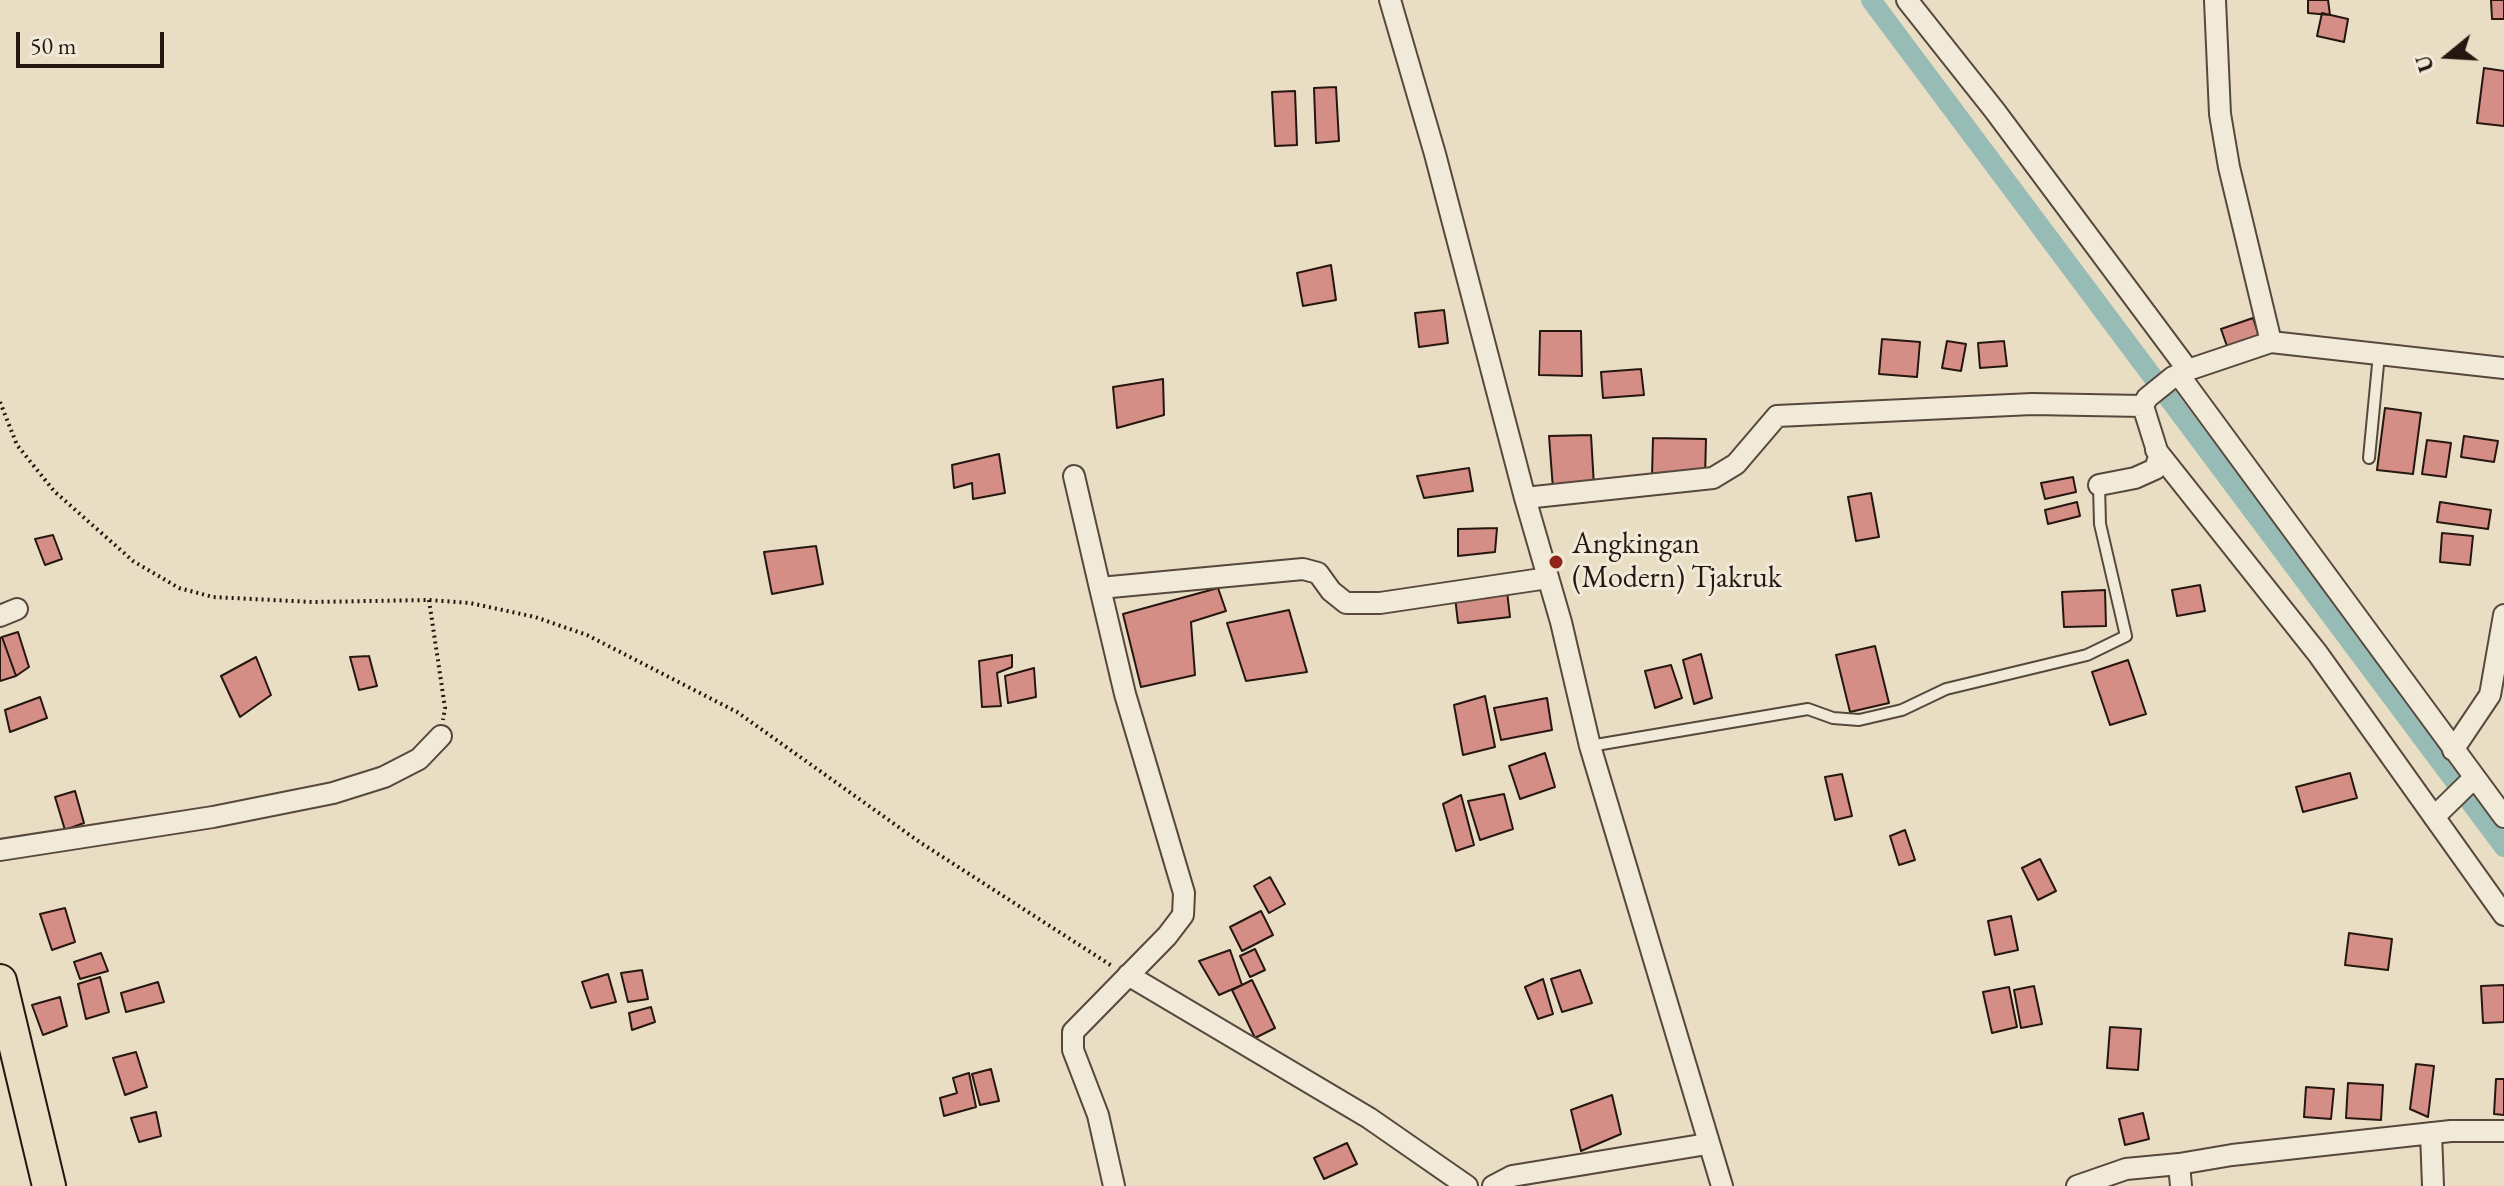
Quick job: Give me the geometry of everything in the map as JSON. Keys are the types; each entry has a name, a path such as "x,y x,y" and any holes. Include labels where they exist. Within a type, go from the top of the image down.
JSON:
{"main road":[{"path":"0,981 49,1186"}],"street":[{"path":"1390,0 1435,154 1525,498 1561,622 1590,746 1722,1186"},
{"path":"1907,0 1995,111 2472,780 2504,817"},
{"path":"2215,0 2215,56 2220,114 2229,167 2271,342"},
{"path":"1525,498 1713,478 1736,464 1777,416 2145,402 2180,374 2271,342 2504,368"},
{"path":"2099,485 2148,474 2159,463 2145,402"},
{"path":"2156,450 2318,654 2504,915"},
{"path":"1074,476 1125,694 1184,893 1183,915 1167,936 1073,1032 1073,1050 1098,1115 1114,1186"},
{"path":"1100,588 1303,569 1318,573 1331,591 1346,603 1380,603 1548,578"},
{"path":"2453,750 2490,695 2504,615"},
{"path":"0,850 213,817 333,793 384,777 419,759 441,736"},
{"path":"2434,817 2472,780"},
{"path":"1128,975 1369,1118 1467,1186"},
{"path":"2077,1186 2126,1169 2232,1155 2431,1133 2504,1131"},
{"path":"2431,1133 2433,1186"},
{"path":"1493,1186 1512,1176 1707,1144"},
{"path":"2179,1164 2181,1186"}],"lane":[{"path":"2369,458 2379,354"},
{"path":"1590,746 1808,709 1833,718 1859,720 1902,710 1946,689 2087,655 2126,636 2100,524 2099,485"}],"path":[{"path":"0,402 17,445 54,491 133,561 179,588 213,597 312,602 429,600 470,603 535,617 587,635 737,712 921,843 1128,975"},
{"path":"429,600 445,708 441,736"}],"building":[{"path":"2308,0 2328,0 2330,15 2308,13"},
{"path":"2491,0 2504,0 2504,19 2492,19"},
{"path":"2322,13 2348,19 2344,42 2317,36"},
{"path":"2484,68 2504,71 2504,126 2477,123"},
{"path":"1336,87 1339,141 1316,143 1314,88"},
{"path":"1295,91 1297,145 1275,146 1272,92"},
{"path":"1331,265 1336,300 1303,306 1297,273"},
{"path":"1444,310 1448,343 1419,347 1415,313"},
{"path":"2253,318 2260,339 2228,349 2221,329"},
{"path":"1540,331 1581,331 1582,376 1539,375"},
{"path":"1882,339 1920,342 1917,377 1879,374"},
{"path":"1947,341 1966,344 1961,371 1942,368"},
{"path":"2004,341 2007,366 1980,368 1978,343"},
{"path":"1641,369 1644,395 1603,398 1601,372"},
{"path":"1163,379 1164,415 1117,428 1113,387"},
{"path":"2385,408 2421,413 2413,474 2377,470"},
{"path":"1591,435 1594,486 1553,489 1549,436"},
{"path":"2464,436 2498,441 2494,462 2461,457"},
{"path":"1653,438 1706,439 1705,477 1652,476"},
{"path":"2427,440 2451,443 2446,477 2422,474"},
{"path":"999,454 1005,493 973,499 972,483 954,488 952,465"},
{"path":"1469,468 1473,491 1424,498 1417,476"},
{"path":"2073,477 2076,492 2045,499 2041,483"},
{"path":"1871,493 1879,537 1856,541 1848,497"},
{"path":"2077,502 2080,516 2048,524 2045,510"},
{"path":"2440,502 2491,510 2488,529 2437,522"},
{"path":"1497,528 1495,552 1458,556 1458,529"},
{"path":"2442,533 2473,536 2470,565 2440,562"},
{"path":"53,535 62,559 45,565 35,539"},
{"path":"816,546 823,584 772,594 764,552"},
{"path":"2200,585 2205,611 2177,616 2172,590"},
{"path":"1218,588 1226,611 1191,622 1195,675 1141,687 1123,614"},
{"path":"2105,590 2106,626 2064,627 2062,592"},
{"path":"1507,591 1510,617 1458,623 1455,597"},
{"path":"1289,610 1307,672 1246,681 1227,623"},
{"path":"18,632 29,667 16,676 2,637"},
{"path":"0,638 16,676 0,681"},
{"path":"1875,646 1889,703 1850,712 1836,655"},
{"path":"1701,654 1712,698 1694,704 1683,660"},
{"path":"1012,655 1012,667 997,673 1001,706 982,707 979,661"},
{"path":"369,656 377,686 359,690 350,657"},
{"path":"256,657 271,695 240,717 221,676"},
{"path":"2128,660 2146,714 2110,725 2092,672"},
{"path":"1671,665 1682,698 1655,708 1645,671"},
{"path":"1034,668 1036,697 1008,703 1005,676"},
{"path":"1485,696 1495,747 1463,755 1454,705"},
{"path":"40,697 47,718 10,732 5,710"},
{"path":"1547,698 1552,730 1501,740 1494,708"},
{"path":"1545,753 1555,787 1520,799 1509,766"},
{"path":"2350,773 2357,798 2303,812 2296,787"},
{"path":"1842,774 1852,816 1835,820 1825,777"},
{"path":"75,791 84,823 65,830 55,797"},
{"path":"1504,794 1513,829 1480,840 1468,801"},
{"path":"1461,795 1474,845 1456,851 1443,804"},
{"path":"1905,830 1915,860 1899,865 1890,836"},
{"path":"2040,859 2056,891 2038,900 2022,868"},
{"path":"1270,877 1285,904 1269,913 1254,886"},
{"path":"65,908 75,942 52,950 40,914"},
{"path":"1261,911 1273,935 1242,951 1230,927"},
{"path":"2011,916 2018,950 1995,955 1988,921"},
{"path":"2349,933 2392,939 2388,970 2345,965"},
{"path":"1255,949 1265,970 1250,977 1240,956"},
{"path":"1230,950 1242,985 1219,995 1199,961"},
{"path":"101,953 108,971 80,979 74,962"},
{"path":"642,970 648,999 628,1002 621,973"},
{"path":"1580,970 1592,1003 1562,1012 1551,979"},
{"path":"608,974 616,1002 591,1008 582,982"},
{"path":"100,977 109,1012 86,1019 78,984"},
{"path":"1543,979 1553,1014 1538,1019 1525,987"},
{"path":"1252,980 1275,1028 1255,1038 1232,990"},
{"path":"158,982 164,1002 126,1012 121,993"},
{"path":"2504,985 2504,1022 2483,1023 2481,986"},
{"path":"2034,986 2042,1024 2021,1028 2014,990"},
{"path":"2009,987 2017,1027 1992,1033 1983,992"},
{"path":"60,997 67,1026 43,1035 32,1005"},
{"path":"651,1007 655,1022 632,1030 629,1013"},
{"path":"2110,1027 2141,1029 2138,1070 2107,1068"},
{"path":"136,1052 147,1087 125,1095 113,1058"},
{"path":"2416,1064 2434,1066 2428,1117 2410,1109"},
{"path":"991,1069 999,1101 980,1105 972,1074"},
{"path":"969,1073 976,1107 944,1116 940,1098 957,1093 953,1078"},
{"path":"2496,1079 2504,1079 2504,1115 2494,1114"},
{"path":"2348,1083 2383,1085 2381,1120 2346,1118"},
{"path":"2306,1087 2334,1089 2331,1119 2304,1117"},
{"path":"1612,1095 1621,1134 1581,1151 1571,1110"},
{"path":"156,1112 161,1136 139,1142 131,1118"},
{"path":"2143,1113 2149,1139 2125,1145 2119,1119"},
{"path":"1347,1143 1357,1164 1324,1179 1314,1158"}],"waterway":[{"path":"1871,0 2504,847"}],"place":[{"name":"Angkingan (Modern) Tjakruk","path":"1556,562"}]}
